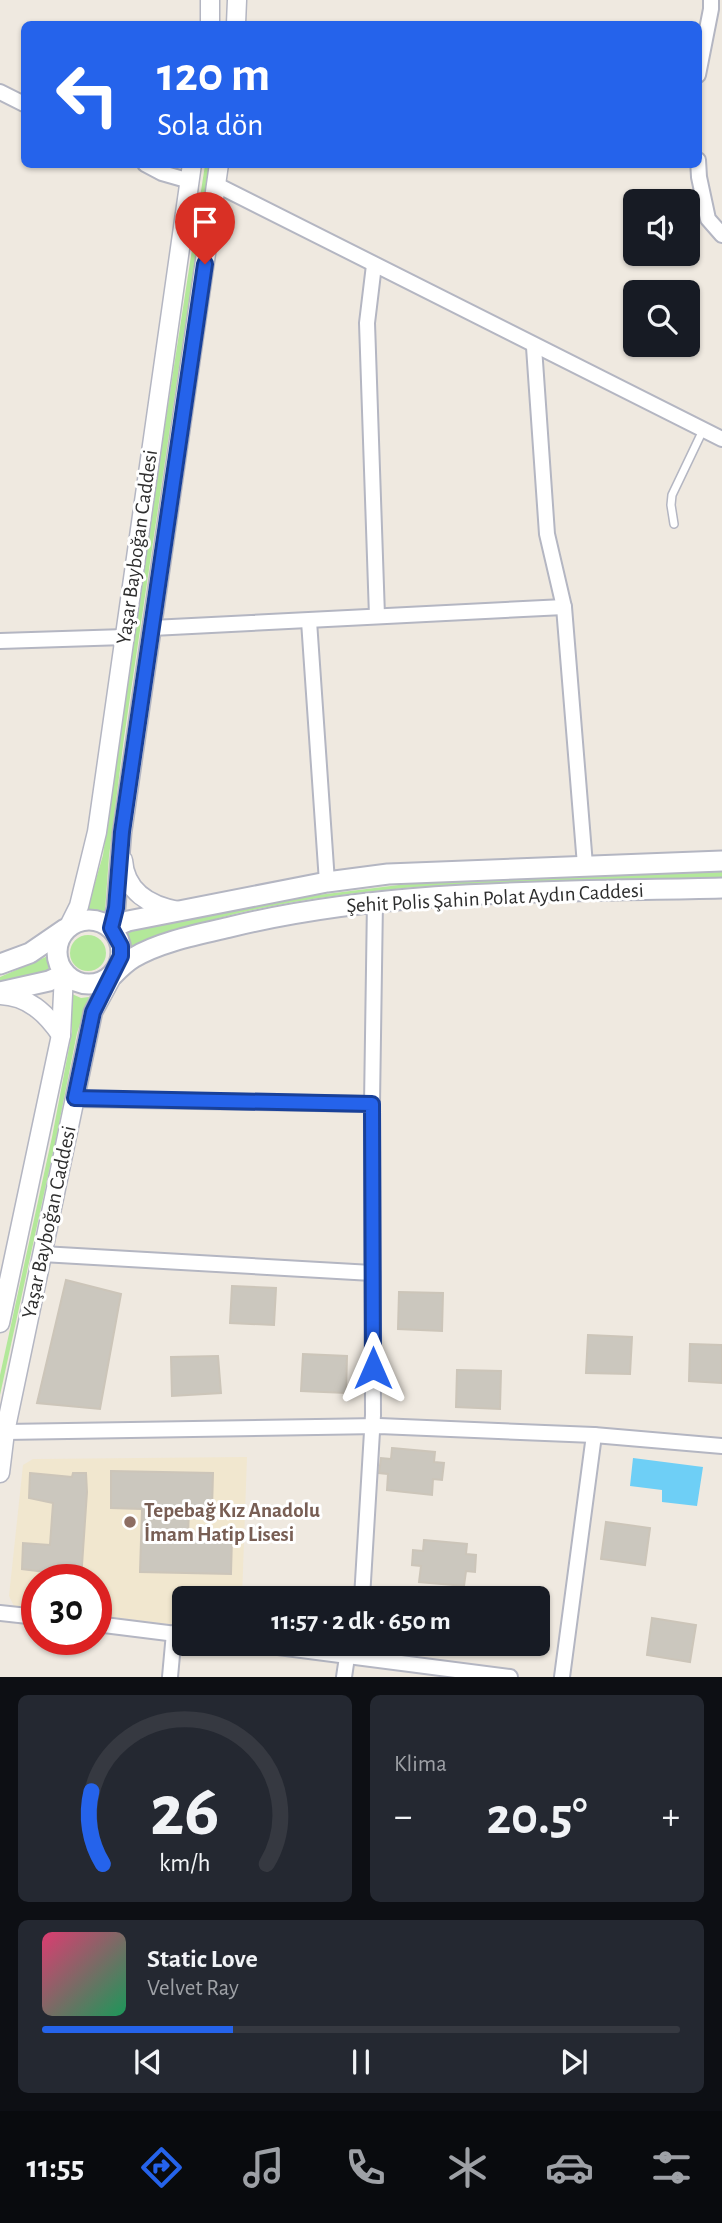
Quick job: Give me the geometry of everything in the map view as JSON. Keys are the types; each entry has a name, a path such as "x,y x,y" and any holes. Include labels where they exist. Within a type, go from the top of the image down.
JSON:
{"main road":[{"name":"Şehit Polis Şahin Polat Aydın Caddesi","path":"111,928 128,921 327,882 450,870 722,861"},
{"name":"Şehit Polis Şahin Polat Aydın Caddesi","path":"113,975 134,957 201,934 288,915 375,901 722,888"},
{"path":"0,964 30,953 69,926 79,921 90,920 111,928 121,946 121,956 113,975 105,981 85,985 64,974 56,956 57,945 61,934 69,926"},
{"path":"0,993 49,981 64,974"}],"street":[{"path":"210,0 210,21"},
{"path":"236,21 237,0"},
{"path":"702,52 711,0"},
{"path":"0,92 21,102"},
{"path":"153,168 162,173 191,173"},
{"name":"Yaşar Bayboğan Caddesi","path":"111,928 116,908 122,832 219,168"},
{"path":"698,168 708,219 722,235"},
{"name":"Yaşar Bayboğan Caddesi","path":"69,926 79,906 97,832 191,173"},
{"path":"217,185 534,347 722,439"},
{"path":"374,265 367,323 377,616"},
{"path":"534,347 547,534 564,607 584,865"},
{"path":"152,628 564,607"},
{"path":"309,621 327,882"},
{"path":"0,641 125,637"},
{"path":"122,832 124,874 137,894 162,908 182,912"},
{"path":"363,1586 372,1426 375,901"},
{"name":"Yaşar Bayboğan Caddesi","path":"0,1323 61,1035 64,974"},
{"name":"Yaşar Bayboğan Caddesi","path":"0,1474 5,1432 93,1012 113,975"},
{"path":"0,993 25,1000 44,1014 61,1035"},
{"path":"75,1098 372,1104"},
{"path":"42,1254 372,1273"},
{"path":"5,1432 372,1426 594,1435 722,1447"},
{"path":"562,1677 594,1435"},
{"path":"0,1613 21,1615"},
{"path":"112,1626 172,1633"},
{"path":"170,1677 174,1656"},
{"path":"339,1656 510,1677"},
{"path":"344,1677 353,1658"}],"lane":[{"path":"674,524 672,495 704,428"}],"shaded area":[{"name":"Tepebağ Kız Anadolu İmam Hatip Lisesi","path":"247,1457 242,1586 172,1586 172,1624 112,1617 112,1564 21,1564 21,1607 14,1606 9,1596 23,1465 33,1459"}],"green space":[{"path":"205,168 209,168 124,738 105,911 87,910 103,855"},
{"path":"722,872 722,877 415,887 343,895 235,914 165,935 131,949 127,932 310,896 415,883"},
{"path":"88,935 100,941 106,953 100,965 88,971 76,965 70,953 76,941"},
{"path":"48,956 49,972 0,981 0,977"},
{"path":"72,994 81,998 89,997 77,1033 0,1395 0,1375 72,1032"}],"water":[{"path":"633,1458 703,1467 697,1506 662,1502 662,1490 630,1486"}],"building":[{"path":"66,1280 121,1294 100,1409 37,1403"},
{"path":"232,1286 276,1288 274,1325 230,1323"},
{"path":"399,1292 443,1293 442,1331 398,1329"},
{"path":"588,1335 632,1337 630,1374 586,1373"},
{"path":"690,1344 722,1345 722,1383 689,1381"},
{"path":"303,1354 347,1356 346,1393 301,1391"},
{"path":"218,1356 221,1393 172,1396 171,1357"},
{"path":"457,1370 501,1371 500,1409 456,1407"},
{"path":"392,1448 435,1452 434,1462 444,1463 442,1480 433,1479 432,1495 387,1490 388,1474 379,1473 381,1458 391,1459"},
{"path":"111,1471 213,1473 212,1510 189,1509 188,1536 232,1537 231,1574 140,1572 142,1509 111,1508"},
{"path":"30,1473 72,1477 73,1473 86,1473 82,1564 22,1564 23,1543 50,1545 53,1503 29,1498"},
{"path":"606,1522 650,1528 645,1565 601,1559"},
{"path":"424,1540 467,1544 466,1554 476,1555 475,1572 466,1571 464,1586 419,1582 421,1566 412,1565 413,1550 423,1551"},
{"path":"652,1618 696,1625 690,1662 647,1655"}],"place":[{"name":"Tepebağ Kız Anadolu İmam Hatip Lisesi","path":"130,1522"}],"route":[{"path":"205,264 122,832 116,908 111,928 121,946 121,956 93,1012 75,1098 372,1104 373,1368"}]}
